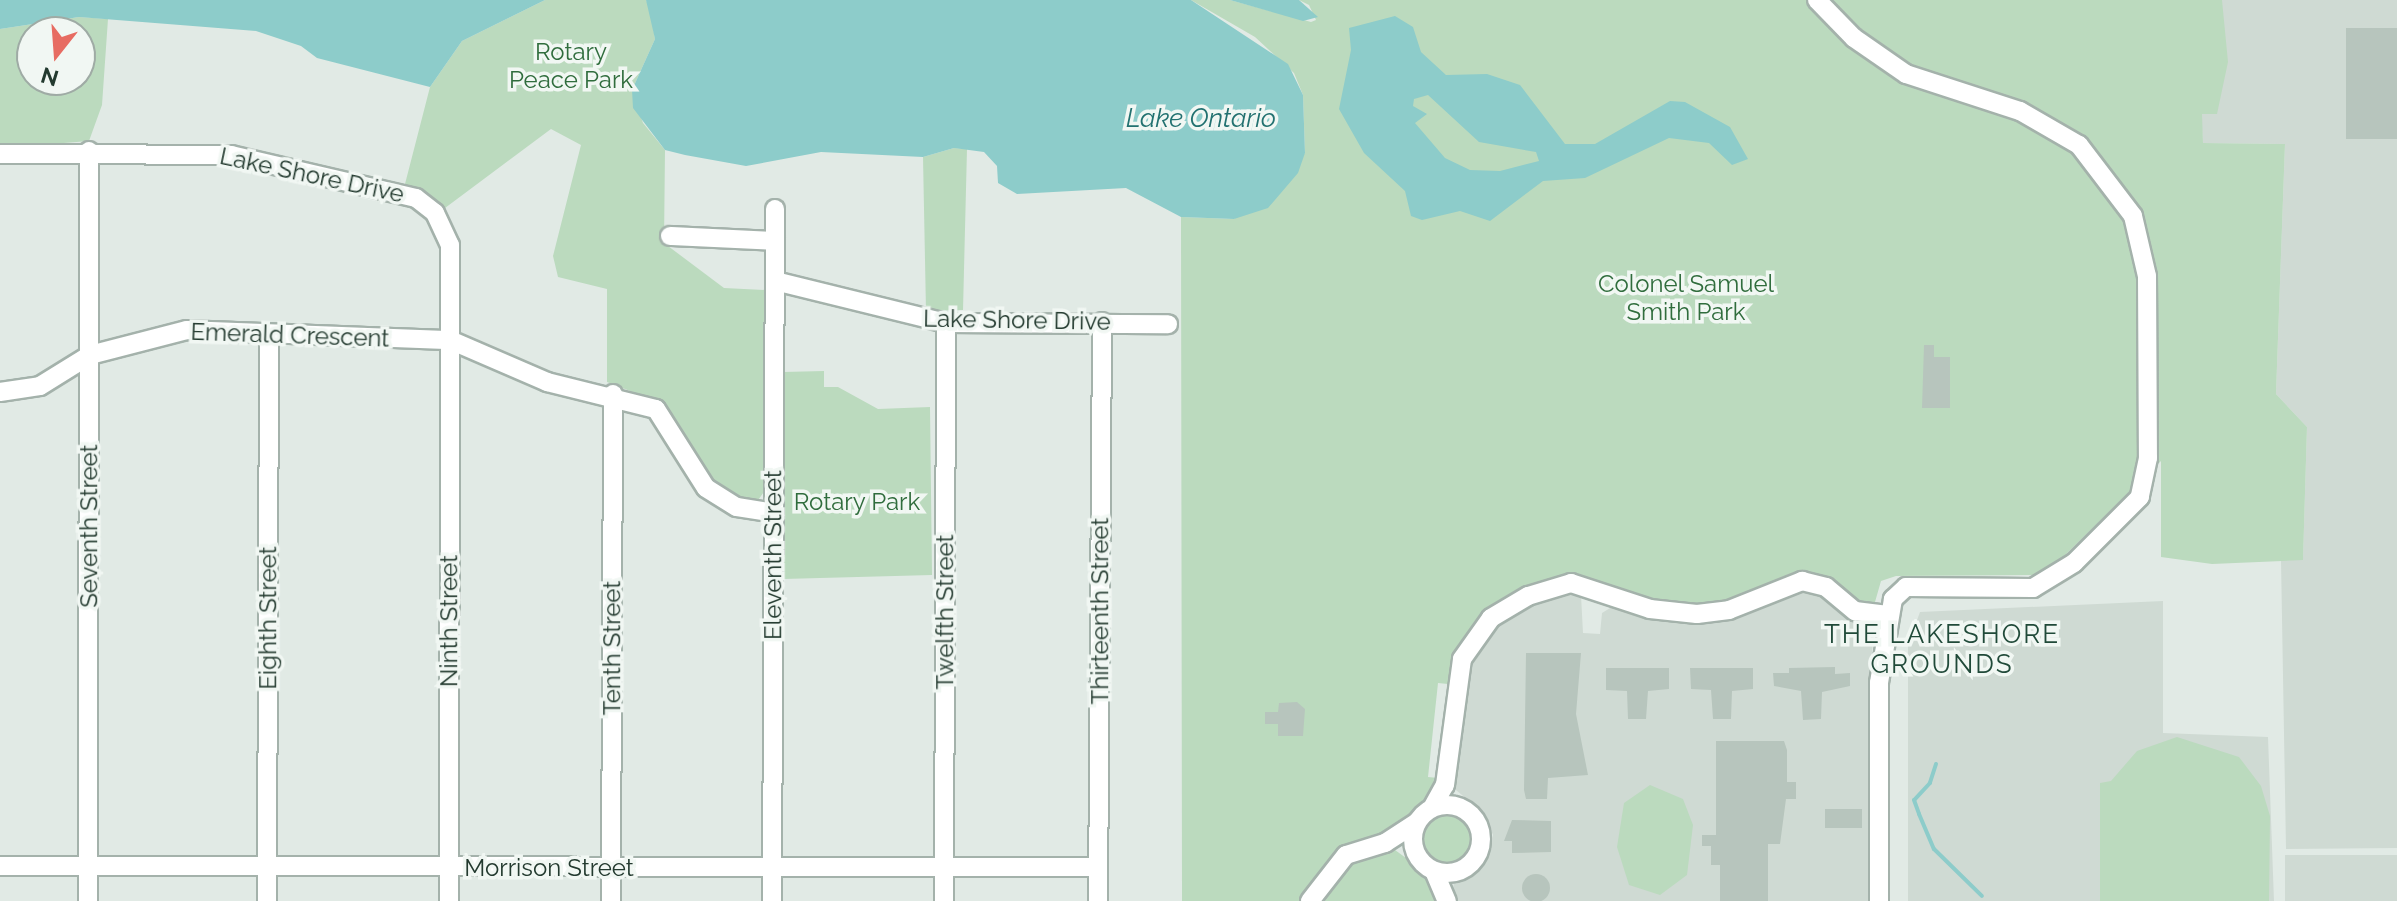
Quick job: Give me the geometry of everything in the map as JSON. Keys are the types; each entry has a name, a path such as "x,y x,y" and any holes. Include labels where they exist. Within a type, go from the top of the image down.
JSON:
{"street":[{"path":"1817,0 1854,38 1906,74 2020,111 2079,145 2133,216 2147,276 2148,458 2142,494 2057,578 2033,588 1906,587 1888,615 1879,683 1879,901"},
{"name":"Lake Shore Drive","path":"0,154 89,151 231,155 416,198 435,213 450,245 450,340"},
{"name":"Seventh Street","path":"88,901 89,151"},
{"name":"Eleventh Street","path":"772,901 775,209"},
{"path":"670,236 775,241"},
{"name":"Lake Shore Drive","path":"775,281 946,323 1168,324"},
{"name":"Thirteenth Street","path":"1098,901 1102,322"},
{"name":"Twelfth Street","path":"944,901 946,323"},
{"name":"Emerald Crescent","path":"0,392 61,378 90,355 187,330 450,340"},
{"name":"Eighth Street","path":"267,901 269,334"},
{"path":"450,340 547,382 613,394 663,415 689,469 712,494 748,511 773,513"},
{"name":"Ninth Street","path":"449,901 450,340"},
{"name":"Tenth Street","path":"611,901 613,394"},
{"path":"1310,901 1346,855 1385,843 1416,823 1432,808 1445,785 1462,659 1481,628 1528,596 1583,585 1650,609 1697,614 1729,610 1802,581 1826,587 1855,611 1888,615"},
{"path":"1434,871 1456,872 1475,860 1482,838 1474,817 1454,805 1445,785"},
{"path":"1432,808 1454,805"},
{"path":"1416,823 1417,856"},
{"path":"1385,843 1417,856 1434,871 1446,896"},
{"name":"Morrison Street","path":"0,866 611,869 1098,867"},
{"path":"1446,896 1456,872"}],"shaded area":[{"path":"2193,0 2397,0 2397,848 2286,849 2281,560 2303,559 2307,427 2276,394 2285,144 2203,143"},
{"path":"1814,589 1875,624 1868,689 1868,901 1452,901 1454,881 1483,865 1493,835 1484,813 1451,786 1460,689 1473,649 1509,613 1564,590 1581,595 1583,633 1600,634 1602,613 1615,605"},
{"path":"2163,601 2163,733 2268,737 2274,901 1908,901 1908,645 1920,612"},
{"path":"2285,855 2397,855 2397,901 2285,901"}],"green space":[{"name":"Rotary Peace Park","path":"545,0 646,0 650,8 655,39 632,90 643,123 665,150 664,243 724,288 766,290 766,489 756,503 715,486 694,460 666,405 607,382 607,289 558,277 553,256 581,145 551,129 445,208 405,184 430,87 462,41"},
{"name":"Colonel Samuel Smith Park","path":"1191,0 1230,0 1311,22 1316,20 1309,5 1299,0 2222,0 2228,62 2217,114 2202,114 2203,143 2285,144 2276,394 2307,427 2303,560 2212,564 2161,557 2161,461 2056,564 2035,575 1896,576 1881,581 1875,602 1854,604 1802,575 1789,576 1726,604 1672,607 1572,577 1485,615 1460,647 1448,684 1438,683 1428,777 1438,778 1423,804 1394,825 1395,850 1428,874 1439,901 1182,901 1181,217 1234,219 1305,153 1303,95 1294,73 1255,37"},
{"path":"96,18 108,19 102,105 89,141 0,148 0,29 16,27 16,96 96,96"},
{"path":"954,148 967,149 963,310 926,311 923,157"},
{"name":"Rotary Park","path":"824,371 824,387 838,387 878,409 930,407 932,575 783,579 783,372"},
{"path":"2177,737 2239,757 2261,786 2270,816 2269,901 2100,901 2100,783 2111,781 2137,751"},
{"path":"1650,785 1683,799 1693,825 1687,875 1660,895 1629,885 1617,847 1624,803"},
{"path":"1447,813 1466,821 1474,840 1466,859 1447,867 1428,859 1420,840 1428,821"}],"water":[{"path":"0,0 545,0 462,41 430,87 317,58 301,46 256,31 96,16 16,16 16,27 0,29"},
{"name":"Lake Ontario","path":"646,0 1191,0 1288,64 1303,95 1305,153 1298,173 1268,208 1234,219 1181,217 1126,188 1017,194 998,183 997,166 984,152 954,148 923,157 821,152 746,166 685,155 665,150 633,108 632,90 655,39"},
{"path":"1230,0 1299,0 1318,17 1303,21"},
{"path":"1395,16 1413,27 1421,52 1446,75 1487,74 1520,85 1565,144 1595,144 1670,101 1685,102 1730,127 1748,159 1732,165 1709,143 1669,138 1585,178 1543,181 1490,221 1460,211 1422,220 1411,216 1405,191 1364,153 1339,109 1351,50 1349,28","holes":["1428,95 1479,142 1536,152 1539,161 1500,171 1470,170 1445,158 1415,123 1427,114 1413,106 1414,99"]}],"building":[{"path":"2346,28 2397,28 2397,139 2346,139"},
{"path":"1924,345 1934,345 1934,357 1950,357 1950,408 1922,408"},
{"path":"1526,653 1581,653 1576,714 1588,775 1548,778 1547,799 1526,799 1524,790"},
{"path":"1835,667 1835,674 1850,673 1850,686 1822,692 1821,719 1803,720 1801,691 1774,686 1773,673 1789,673 1789,668"},
{"path":"1606,668 1669,668 1669,689 1648,691 1646,719 1628,719 1627,691 1606,690"},
{"path":"1690,668 1753,668 1753,689 1732,691 1731,719 1713,719 1711,690 1691,689"},
{"path":"1297,702 1305,709 1303,736 1278,736 1278,724 1265,724 1265,712 1278,712 1279,703"},
{"path":"1716,741 1784,741 1787,750 1787,782 1796,782 1796,799 1786,799 1780,844 1768,844 1768,901 1720,901 1720,865 1711,865 1711,846 1702,846 1702,835 1716,835"},
{"path":"1825,809 1862,809 1862,828 1825,828"},
{"path":"1512,820 1551,821 1551,852 1512,853 1512,841 1504,841"},
{"path":"1536,874 1546,878 1550,888 1546,898 1536,902 1526,898 1522,888 1526,878"}],"waterway":[{"path":"1936,764 1930,783 1914,800 1934,849 1982,896"}],"district":[{"name":"THE LAKESHORE GROUNDS","path":"1942,650"}]}
